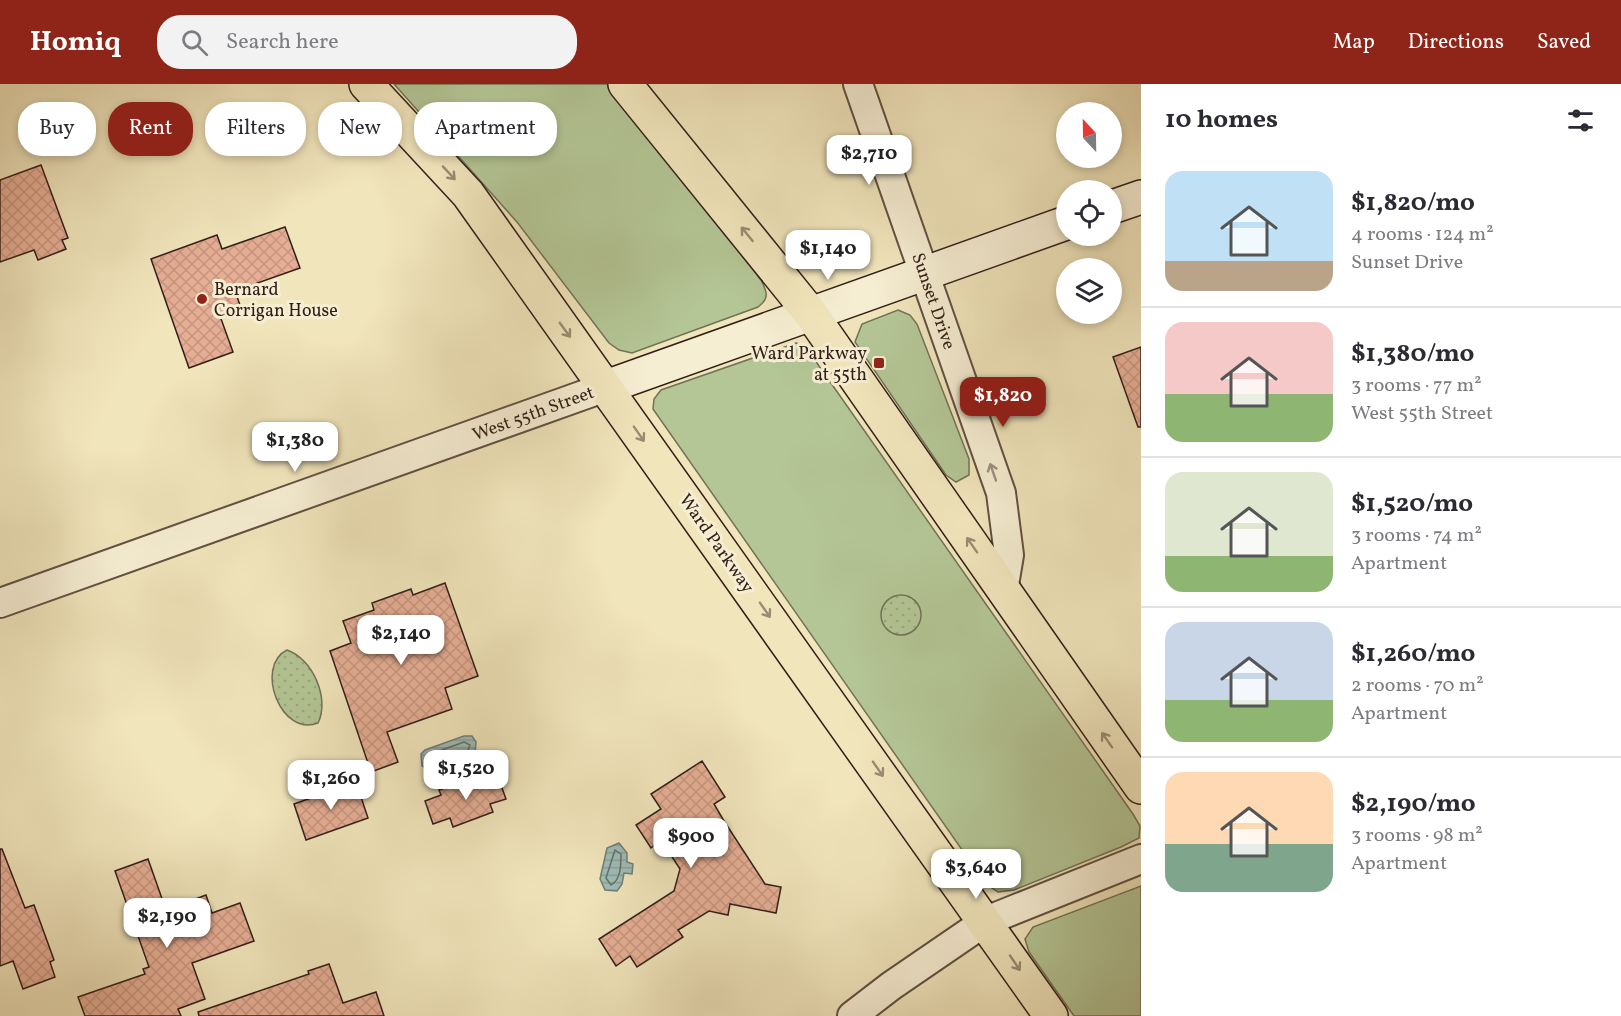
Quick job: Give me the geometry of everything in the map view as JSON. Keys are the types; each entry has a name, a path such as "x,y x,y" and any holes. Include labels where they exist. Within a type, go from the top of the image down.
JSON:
{"main road":[{"name":"Ward Parkway","path":"366,84 468,194 986,921 1051,1016"},
{"path":"625,84 811,314 1141,788"},
{"path":"1122,204 1141,197"},
{"name":"West 55th Street","path":"606,387 1056,227"}],"street":[{"name":"Sunset Drive","path":"858,84 1001,493 1010,555 1003,591"},
{"name":"West 55th Street","path":"0,603 606,387"},
{"path":"852,1016 986,921 1141,859"}],"green space":[{"path":"394,84 612,84 656,136 761,280 766,291 766,298 758,307 632,353 619,350 609,343 517,222 458,156 557,156 557,102 414,102 414,106"},
{"path":"898,310 910,315 917,324 969,459 969,475 956,482 946,475 855,342 862,324"},
{"path":"796,343 805,346 1133,814 1140,826 1139,838 1014,890 998,892 986,884 653,409 654,399 661,390"},
{"path":"901,595 909,596 915,601 920,607 920,623 915,629 909,634 901,635 893,634 887,629 882,623 881,615 882,607 887,601 893,596"},
{"path":"287,650 304,662 317,681 322,703 318,723 305,725 293,720 283,711 276,698 273,670 277,658"},
{"path":"1141,886 1141,1016 1074,1016 1029,952 1025,939 1033,927"}],"water":[{"path":"464,736 472,736 476,742 475,754 470,758 433,771 422,766 421,754 425,750"},
{"path":"619,843 627,853 627,862 633,864 632,874 624,873 622,884 617,891 605,890 600,879 607,848"}],"building":[{"path":"41,165 68,238 62,240 66,249 38,260 34,250 0,262 0,180"},
{"name":"Bernard Corrigan House","path":"285,227 300,268 235,291 241,308 220,316 233,352 189,368 151,259 217,235 222,249"},
{"path":"1141,347 1141,427 1138,427 1113,357"},
{"path":"445,583 478,676 445,688 452,709 387,732 398,762 371,772 330,651 351,643 343,621 374,610 372,603 411,589 413,595"},
{"path":"702,761 725,797 714,804 724,821 765,884 781,887 776,913 730,904 728,915 709,911 678,930 683,937 637,967 630,956 616,966 599,939 674,891 680,869 661,840 651,848 636,825 661,809 651,794"},
{"path":"480,776 482,782 498,777 506,799 490,804 493,812 453,827 450,818 433,824 425,801 441,795 439,790"},
{"path":"356,782 368,818 306,840 294,804"},
{"path":"0,849 2,849 25,908 34,905 54,960 50,962 55,977 23,989 13,961 0,966"},
{"path":"148,859 166,910 206,895 212,913 240,903 254,941 192,963 205,999 178,1009 181,1016 85,1016 78,997 145,974 143,969 149,967 115,871"},
{"path":"329,964 343,1003 376,992 384,1016 199,1016 198,1012 309,974 308,971"}],"place":[{"name":"Bernard Corrigan House","path":"202,299"},
{"name":"Ward Parkway at 55th","path":"879,363"}]}
